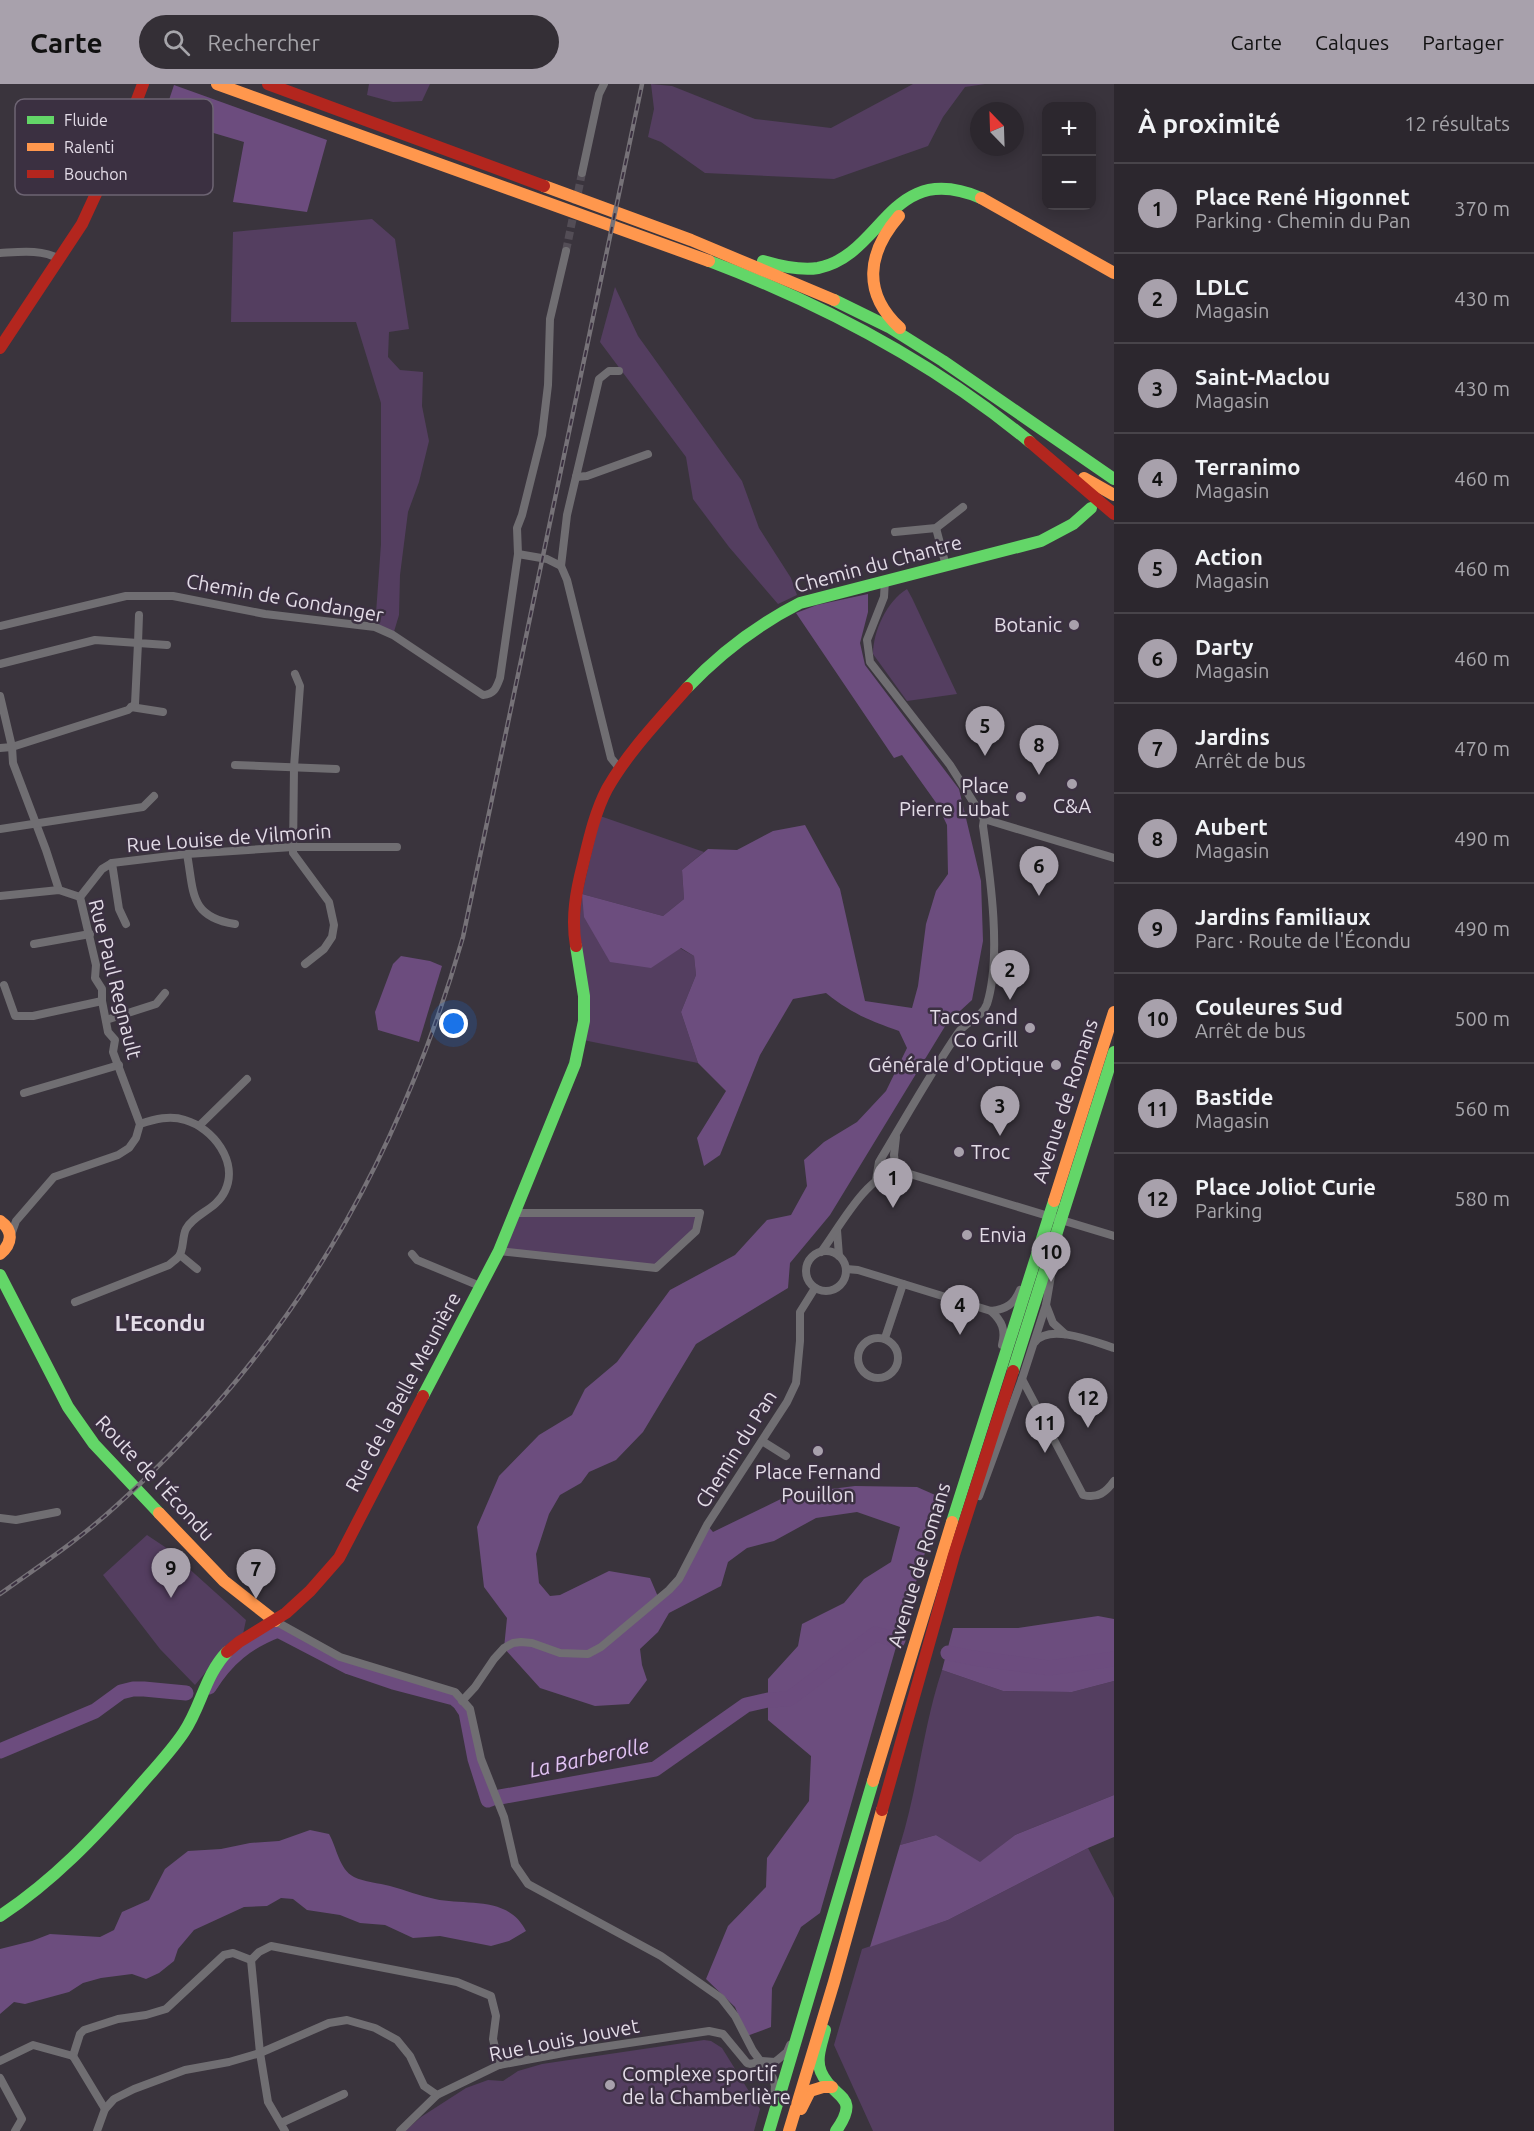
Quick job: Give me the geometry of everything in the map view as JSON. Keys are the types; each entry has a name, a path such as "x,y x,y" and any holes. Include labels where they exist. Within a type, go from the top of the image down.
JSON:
{"main road":[{"path":"138,99 143,84"},
{"path":"217,84 626,230 762,282 837,316 947,380 1031,443 1096,486 1114,495"},
{"path":"268,84 691,240 818,292 889,327 943,361 1114,479"},
{"path":"691,240 778,265 806,269 824,267 856,248 902,201 928,190 942,188 959,190 990,202 1114,273"},
{"path":"0,348 82,224 95,195"},
{"path":"943,361 889,318 877,295 874,283 874,260 878,243 895,219 916,205 943,198 978,205 1114,282"},
{"path":"1031,443 1114,514"},
{"name":"Chemin du Chantre","path":"620,769 689,686 714,662 762,624 800,603 1041,541 1073,524 1091,508"},
{"name":"Rue de la Belle Meunière","path":"0,1916 20,1904 60,1871 172,1749 183,1734 206,1681 221,1657 305,1598 339,1558 499,1251 575,1064 584,1021 584,996 573,930 576,890 598,809 620,769"},
{"name":"Avenue de Romans","path":"1058,1208 1114,1012"},
{"name":"Avenue de Romans","path":"769,2130 937,1568 990,1401 1114,1052"},
{"path":"0,1254 7,1250 11,1243 8,1227 2,1222"},
{"name":"Avenue de Romans","path":"790,2131 954,1555 1051,1229"},
{"name":"Route de l'Écondu","path":"0,1275 78,1424 127,1481 224,1581 275,1621"},
{"path":"834,1982 819,2064 821,2072 832,2087 843,2096 847,2108 845,2118 836,2131"},
{"path":"790,2131 810,2091 832,2087"}],"street":[{"path":"582,173 599,94 604,84"},
{"name":"Chemin de Gondanger","path":"0,626 126,596 173,596 265,614 375,627 393,635 483,695 491,694 500,678 518,554 517,528 542,435 548,385 550,319 566,251"},
{"path":"0,253 32,252 52,255 59,259"},
{"path":"619,371 609,371 599,379 567,515 561,566 567,580 610,758 620,769"},
{"path":"576,477 587,476 648,454"},
{"path":"895,532 936,528 963,507"},
{"path":"936,528 946,566"},
{"path":"518,554 547,559 561,566"},
{"path":"876,1180 879,1162 960,1030 983,1013 991,983 993,955 992,892 984,819 951,765 870,662 867,640 884,597 885,580"},
{"path":"0,748 12,747 128,710 135,704 139,615"},
{"path":"0,664 95,640 168,645"},
{"path":"295,674 300,686 294,767 293,853 329,902 334,925 332,937 324,949 305,964"},
{"path":"0,696 12,747 13,764 59,890"},
{"path":"131,707 163,712"},
{"path":"235,765 336,769"},
{"path":"0,828 143,807 154,796"},
{"path":"984,819 1114,858"},
{"name":"Rue Louise de Vilmorin","path":"80,897 102,868 112,863 187,854 293,847 397,847"},
{"path":"187,854 196,903 202,911 219,922 235,924"},
{"path":"112,863 118,909 126,924"},
{"name":"Rue Paul Regnault","path":"0,896 59,890 80,897 90,934 96,978 102,989 108,1032 115,1040 113,1052 140,1125"},
{"path":"34,944 90,934"},
{"path":"4,985 15,1016 33,1016 102,1001"},
{"path":"106,1020 156,1004 165,993"},
{"path":"24,1093 118,1065"},
{"path":"200,1125 246,1079"},
{"path":"11,1235 16,1221 54,1177 123,1152 136,1138 140,1125 156,1119 168,1118 183,1119 200,1125 221,1147 227,1161 229,1173 226,1188 219,1202 193,1220 186,1229 180,1255 169,1265 75,1302"},
{"path":"896,1135 894,1155 896,1172"},
{"path":"837,1230 839,1256 846,1269 843,1281 834,1289 821,1290 815,1288 807,1277 806,1271 810,1259 821,1252 862,1194 876,1180 896,1172 910,1174 1114,1236"},
{"path":"499,1251 656,1268 696,1232 700,1213 514,1213"},
{"path":"2,1222 16,1221"},
{"path":"954,1555 986,1479 1046,1305 1054,1266 1051,1229"},
{"path":"846,1269 858,1270 991,1311 1006,1308 1016,1299 1051,1229"},
{"path":"821,1252 833,1252 839,1256"},
{"path":"412,1254 417,1260 480,1286"},
{"path":"180,1255 197,1269"},
{"path":"885,1338 903,1284"},
{"name":"Chemin du Pan","path":"462,1701 504,1648 521,1641 560,1653 588,1654 602,1647 679,1579 707,1525 787,1402 796,1383 800,1312 815,1288"},
{"path":"1046,1305 1053,1323 1065,1334"},
{"path":"990,1401 1004,1338 1001,1322 991,1311"},
{"path":"1034,1344 1038,1338 1045,1335 1065,1334 1114,1348"},
{"path":"872,1338 885,1338 895,1347 897,1366 888,1376 881,1378 868,1376 859,1366 858,1353 861,1346 872,1338"},
{"path":"1022,1379 1083,1495 1092,1497 1102,1494 1114,1481"},
{"path":"762,1441 786,1456"},
{"path":"0,1518 16,1520 57,1512"},
{"path":"275,1621 340,1657 454,1692 470,1709 481,1759 504,1817 515,1865 522,1878 528,1884 661,1956 710,1989 729,2006 760,2061 773,2078 775,2086 769,2130"},
{"path":"251,1960 259,1952 271,1946 287,1948 458,1982 491,1996 496,2016 493,2039 499,2066"},
{"path":"73,2056 80,2034 84,2030 118,2019 166,2009 224,1955 232,1953 251,1960"},
{"path":"251,1960 260,2053 268,2102 283,2127 344,2094"},
{"path":"760,2061 775,2062 787,2052 813,1986"},
{"path":"97,2131 102,2127 105,2109 114,2099 134,2090 185,2070 229,2062 260,2053 329,2024 347,2020 375,2028 397,2040 410,2056 424,2086 437,2095"},
{"name":"Rue Louis Jouvet","path":"400,2131 437,2095 499,2066 570,2052 709,2031 723,2034 747,2063 760,2061"},
{"path":"0,2061 33,2045 73,2056 105,2109"},
{"path":"0,2078 22,2119 15,2131"}],"shaded area":[{"path":"369,84 430,84 422,101 393,102 367,95"},
{"path":"651,84 672,86 755,119 831,128 913,84 985,84 965,87 943,117 928,146 834,179 705,173 661,142 648,137 654,109"},
{"path":"174,85 213,99 169,99"},
{"path":"213,99 327,140 307,212 233,202 244,142 213,133"},
{"path":"372,219 395,239 409,329 389,332 388,357 400,370 423,372 422,406 429,441 419,482 408,512 400,575 399,615 393,635 375,627 381,544 381,403 356,322 231,322 233,232"},
{"path":"615,287 638,336 742,481 759,528 791,578 797,595 778,604 729,547 693,499 686,457 600,342"},
{"path":"907,589 957,694 907,701 873,654 882,617 893,601"},
{"path":"868,594 868,612 860,643 865,665 959,789 981,881 983,941 972,1000 947,1023 830,1215 790,1263 788,1288 696,1344 643,1432 616,1460 589,1472 581,1483 560,1495 549,1514 536,1554 539,1583 550,1596 560,1595 609,1571 650,1578 659,1599 669,1590 707,1525 713,1532 791,1494 855,1486 917,1487 942,1498 898,1640 820,1913 801,1927 772,1988 771,2027 747,2036 735,2007 706,1979 728,1926 766,1887 767,1858 809,1801 811,1756 768,1720 768,1679 798,1646 802,1624 844,1603 864,1579 891,1562 900,1527 857,1512 816,1518 774,1541 747,1548 728,1562 721,1586 669,1613 658,1632 640,1649 647,1680 629,1704 595,1706 540,1688 504,1648 507,1618 484,1587 477,1527 499,1476 539,1435 572,1415 585,1389 617,1362 670,1290 735,1255 767,1220 791,1215 807,1186 804,1160 824,1142 857,1122 886,1091 907,1048 899,1031 860,1015 826,993 793,999 760,1055 720,1155 704,1166 697,1138 726,1091 698,1063 681,1012 696,975 694,956 681,948 651,968 610,962 584,917 582,894 663,916 684,899 682,870 708,849 737,850 773,831 805,825 840,889 865,1001 912,1008 918,986 926,924 936,891 948,874 947,825 937,804 902,755 894,758 796,613 817,605"},
{"path":"600,816 704,852 682,870 684,899 663,916 582,894"},
{"path":"582,894 694,956 696,975 681,1012 698,1063 583,1040 589,998 578,933"},
{"path":"401,956 430,961 442,966 419,1042 378,1030 375,1012 393,964"},
{"path":"514,1213 700,1213 696,1231 656,1268 499,1251"},
{"path":"147,1535 165,1547 246,1620 243,1634 228,1645 195,1685 160,1649 103,1575"},
{"path":"1098,1616 1114,1619 1114,1681 1072,1692 1003,1691 942,1670 953,1628 1018,1628"},
{"path":"942,1670 1003,1691 1072,1692 1114,1681 1114,1795 1015,1835 980,1863 936,1835 900,1845"},
{"path":"1114,1795 1114,1837 948,1920 870,1947 900,1845 936,1835 980,1862 1015,1835"},
{"path":"310,1830 329,1834 342,1864 354,1877 435,1899 497,1907 509,1912 526,1931 509,1941 491,1946 440,1936 413,1938 385,1925 360,1923 340,1915 307,1910 293,1899 281,1898 267,1906 244,1907 194,1930 178,1949 174,1961 159,1973 146,1979 132,1974 101,1978 83,1983 69,1992 25,2004 14,2002 0,2014 0,1949 50,1934 100,1937 114,1930 122,1912 149,1900 165,1869 188,1851 279,1841"},
{"path":"1088,1848 1114,1898 1114,2131 873,2131 834,2045 862,1949 948,1920"},
{"name":"Complexe sportif de la Chamberlière","path":"704,2040 711,2041 722,2048 760,2109 754,2131 405,2131 421,2117 466,2088 488,2080 503,2081 518,2071 542,2064"}],"waterway":[{"name":"La Barberolle","path":"209,1687 239,1652 278,1630 349,1667 393,1682 454,1698 466,1712 475,1759 488,1800 491,1799"},
{"name":"La Barberolle","path":"500,1797 655,1769 746,1705 768,1700 789,1699 875,1634 898,1640"},
{"name":"La Barberolle","path":"948,1653 1049,1668 1114,1659"},
{"name":"La Barberolle","path":"0,1751 95,1711 121,1692 144,1689 186,1693"}],"tunnel":[{"path":"566,251 582,173"}],"railway":[{"path":"0,1594 74,1541 116,1506 178,1446 235,1383 286,1317 331,1247 371,1175 406,1099 437,1020 463,937 642,84"}],"traffic: fast":[{"path":"763,261 790,268 818,268 840,260 906,200 926,191 950,189 981,198"},
{"path":"709,261 795,297 877,338 956,387 1030,442"},
{"path":"834,300 889,327 943,361 1114,479"},
{"path":"687,688 712,663 740,641 800,603 1041,541 1073,524 1091,508"},
{"path":"423,1396 499,1251 575,1064 584,1021 584,996 576,946"},
{"path":"1013,1371 1114,1052"},
{"path":"952,1522 1054,1201"},
{"path":"0,1275 68,1407 94,1444 159,1513"},
{"path":"0,1916 38,1888 73,1857 161,1761 179,1740 190,1722 213,1671 227,1652"},
{"path":"769,2131 873,1781"},
{"path":"825,2030 819,2067 826,2081 846,2103 843,2119 836,2131"}],"traffic: slow":[{"path":"217,84 709,261"},
{"path":"544,186 691,240 834,300"},
{"path":"981,198 1114,273"},
{"path":"899,216 880,244 873,273 879,301 900,328"},
{"path":"1084,478 1114,495"},
{"path":"1054,1201 1114,1012"},
{"path":"0,1221 8,1229 10,1238 0,1254"},
{"path":"159,1513 224,1581 275,1621"},
{"path":"873,1781 952,1522"},
{"path":"789,2131 882,1810"},
{"path":"801,2109 810,2091 832,2087"}],"traffic: jam":[{"path":"137,99 143,84"},
{"path":"268,84 544,186"},
{"path":"0,348 82,224 95,195"},
{"path":"1030,442 1114,514"},
{"path":"576,946 574,925 576,894 590,835 603,798 615,775 634,749 687,688"},
{"path":"882,1810 954,1555 1013,1371"},
{"path":"227,1652 286,1613 310,1591 339,1558 423,1396"}],"place":[{"name":"Botanic","path":"1074,625"},
{"name":"Action","path":"985,756"},
{"name":"Aubert","path":"1039,775"},
{"name":"C&A","path":"1072,784"},
{"name":"Place Pierre Lubat","path":"1021,797"},
{"name":"Darty","path":"1039,896"},
{"name":"LDLC","path":"1010,1000"},
{"name":"Tacos and Co Grill","path":"1030,1028"},
{"name":"Générale d'Optique","path":"1056,1065"},
{"name":"Saint-Maclou","path":"1000,1136"},
{"name":"Troc","path":"959,1152"},
{"name":"Place René Higonnet","path":"893,1208"},
{"name":"Envia","path":"967,1235"},
{"name":"Couleures Sud","path":"1051,1282"},
{"name":"Terranimo","path":"960,1335"},
{"name":"Place Joliot Curie","path":"1088,1428"},
{"name":"Place Fernand Pouillon","path":"818,1451"},
{"name":"Bastide","path":"1045,1453"},
{"name":"Jardins familiaux","path":"171,1598"},
{"name":"Jardins","path":"256,1599"},
{"name":"Complexe sportif de la Chamberlière","path":"610,2085"}],"district":[{"name":"L'Econdu","path":"160,1323"}]}
